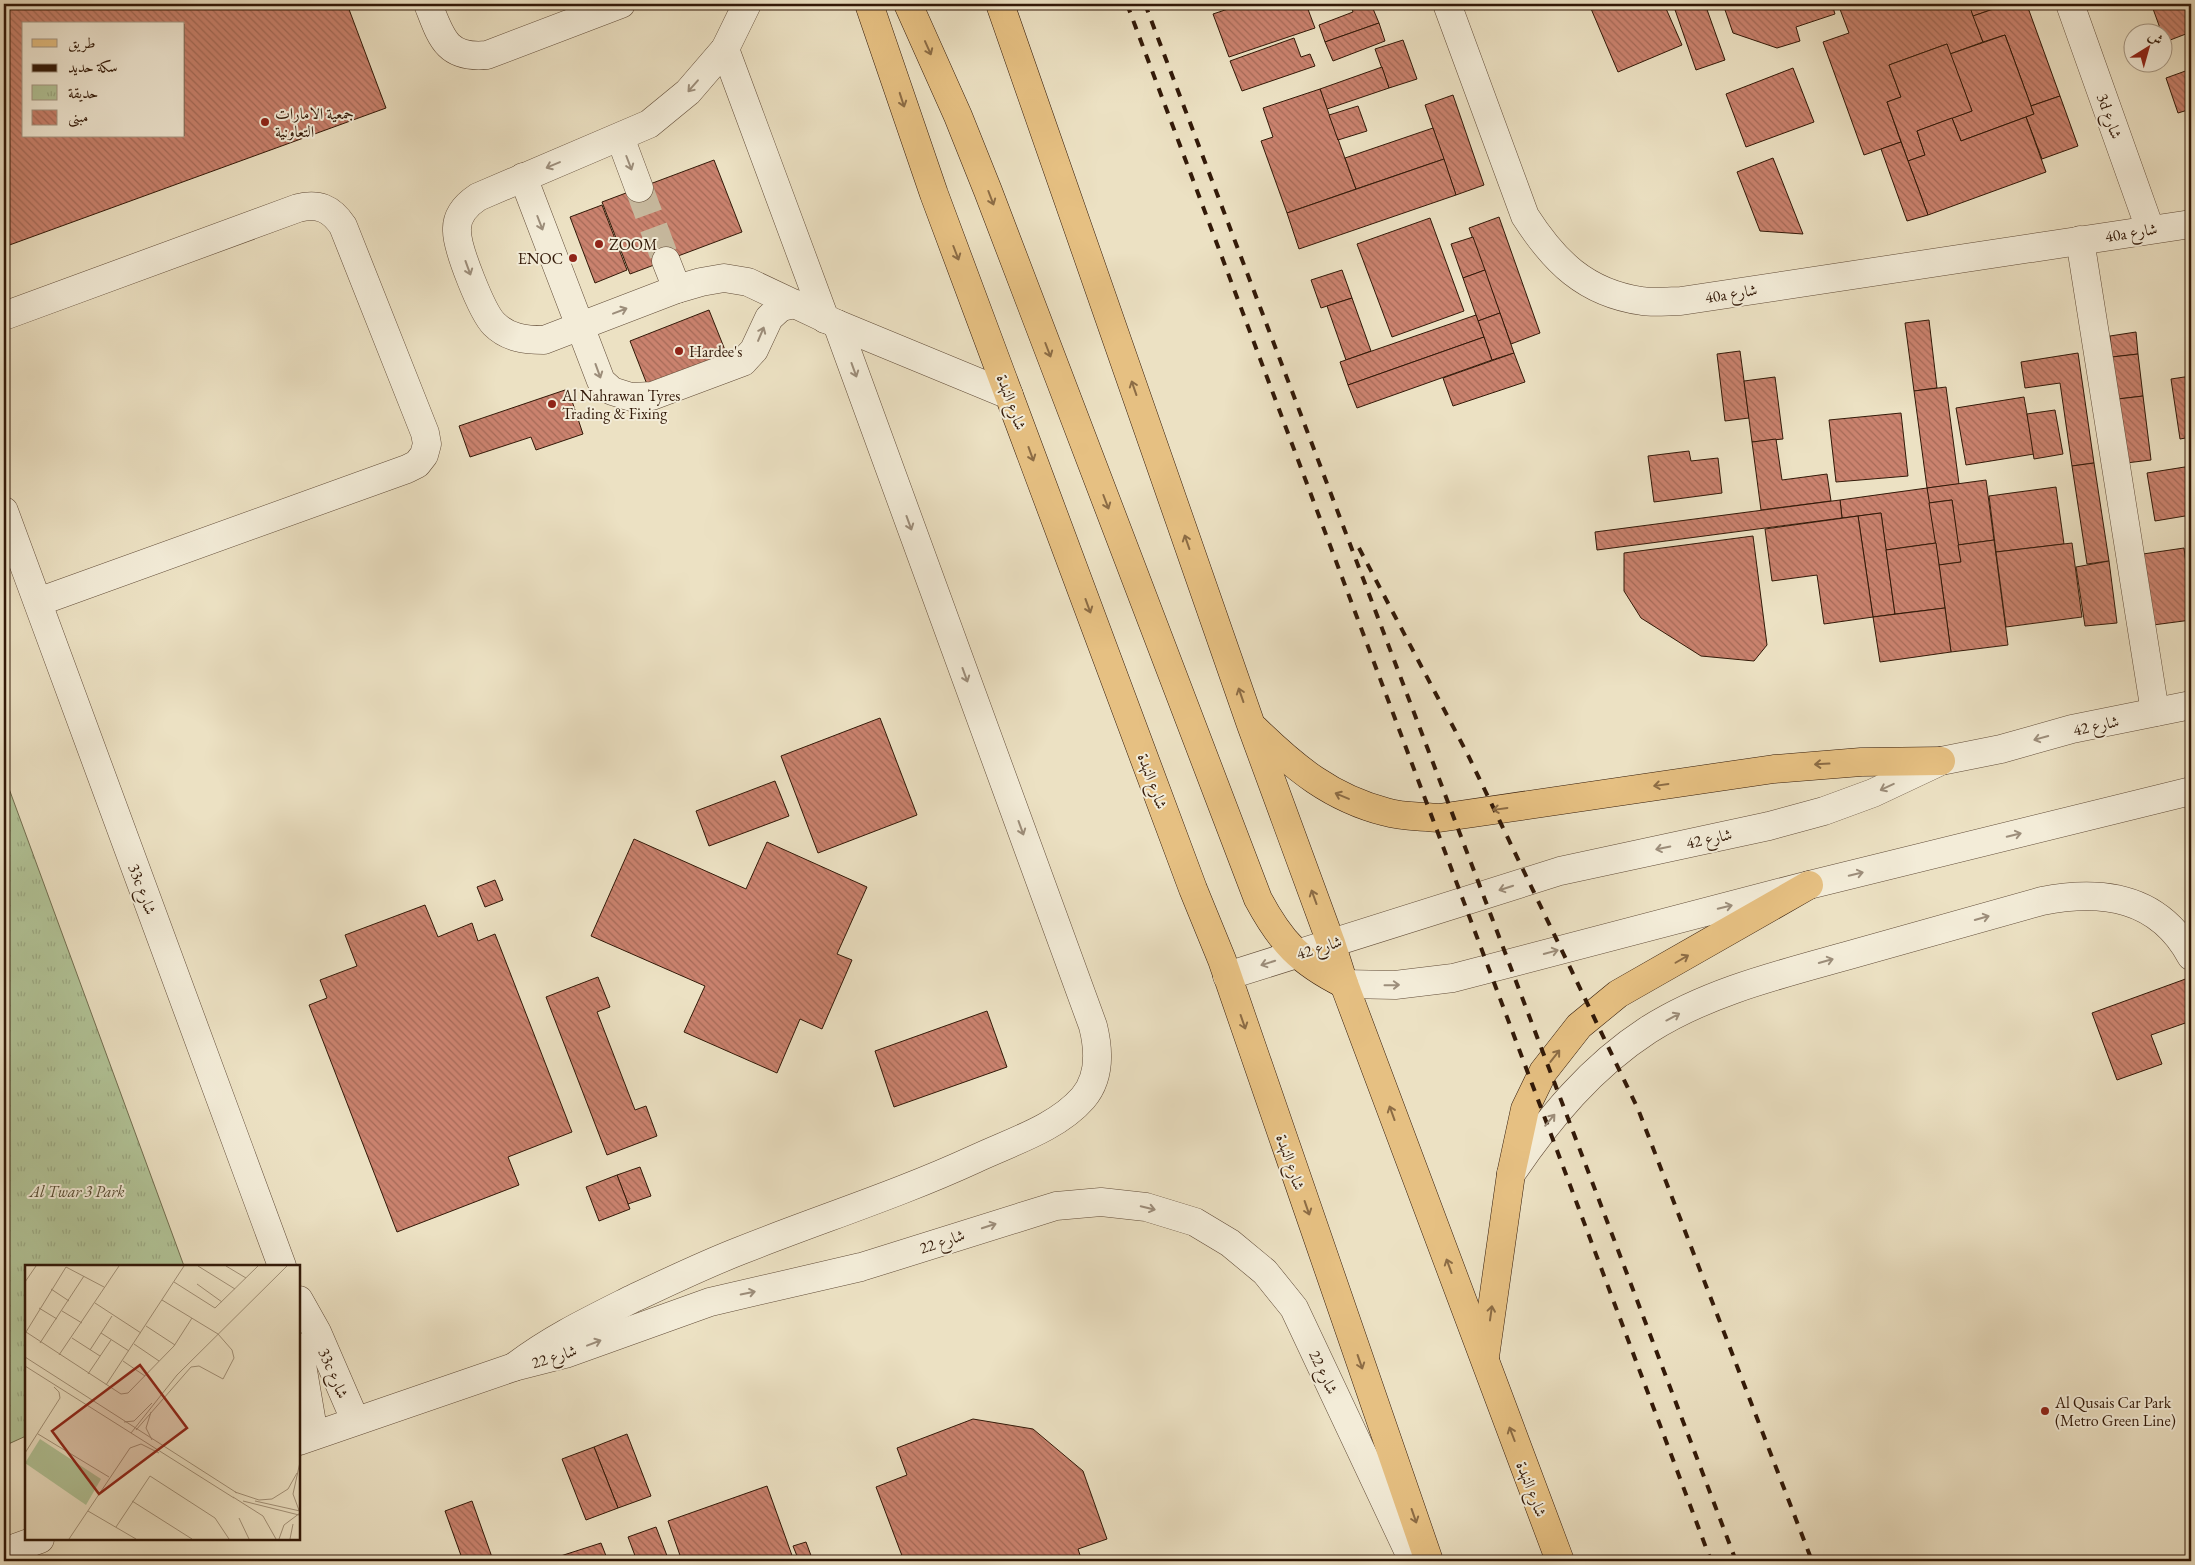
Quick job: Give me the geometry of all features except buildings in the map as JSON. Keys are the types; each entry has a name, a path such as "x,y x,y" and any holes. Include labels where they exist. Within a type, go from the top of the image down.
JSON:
{"main road":[{"name":"شارع النهدة","path":"869,4 934,194 1227,976 1429,1561"},
{"path":"908,4 958,116 988,192 1246,870 1274,928 1295,954 1318,971 1344,984"},
{"name":"شارع النهدة","path":"1000,4 1251,725 1331,943 1344,984 1560,1561"},
{"path":"1251,725 1293,766 1337,794 1386,812 1439,818 1774,769 1852,762 1941,761"},
{"path":"1484,1361 1511,1174 1525,1109 1543,1072 1579,1026 1618,994 1809,886"}],"street":[{"path":"428,4 445,40 456,52 469,56 487,55 621,4"},
{"path":"747,4 725,49 671,108 648,124 478,197 466,205 459,217 456,230 459,244 483,308 494,323 508,334 526,340 544,340 677,290 701,282 724,278 748,282 831,322 1009,395"},
{"name":"40a شارع","path":"1447,4 1525,216 1545,247 1572,274 1605,292 1642,301 1680,301 2191,224"},
{"name":"3d شارع","path":"2070,4 2150,229"},
{"path":"514,1367 559,1336 669,1282 742,1250 938,1176 1034,1132 1061,1116 1084,1097 1094,1078 1099,1052 1093,1026 831,322 725,49"},
{"path":"620,137 639,188"},
{"path":"523,178 601,381 612,391 631,397 652,396 743,362 754,350 769,318 780,307 795,304"},
{"path":"4,316 298,208 311,205 324,207 335,215 343,226 409,392 427,444 424,455 417,464 407,469 38,602"},
{"path":"2080,240 2155,712"},
{"path":"666,261 677,290"},
{"name":"33c شارع","path":"4,511 282,1265"},
{"name":"شارع 42","path":"1227,976 1560,870 1769,826 1824,811 1873,793 1941,761 2001,749 2072,729 2191,705"},
{"path":"1344,984 1395,985 1453,978 1809,886 2191,791"},
{"path":"1511,1174 1540,1132 1572,1094 1608,1060 1649,1030 1673,1017 1755,981 2042,901 2071,896 2106,896 2136,903 2161,919 2184,942 2191,956"},
{"name":"شارع 22","path":"306,1438 514,1367 565,1354 710,1302 861,1268 1056,1206 1101,1202 1146,1207 1194,1222 1230,1242 1265,1272 1294,1308 1413,1561"},
{"name":"33c شارع","path":"300,1302 317,1332 355,1420"},
{"name":"33c شارع","path":"300,1360 306,1438"},
{"path":"4,1552 37,1540"}],"green space":[{"name":"Al Twar 3 Park","path":"4,775 184,1265 25,1265 25,1436 4,1446"}],"tunnel":[{"path":"639,188 666,261"}],"railway":[{"path":"1127,4 1711,1561"},
{"path":"1145,4 1736,1561"},
{"path":"1359,548 1468,755 1638,1109 1812,1561"}],"place":[{"name":"جمعية الامارات التعاونية","path":"265,122"},
{"name":"ZOOM","path":"599,244"},
{"name":"ENOC","path":"573,258"},
{"name":"Hardee's","path":"679,351"},
{"name":"Al Nahrawan Tyres Trading & Fixing","path":"552,404"},
{"name":"Al Qusais Car Park (Metro Green Line)","path":"2045,1411"}]}
